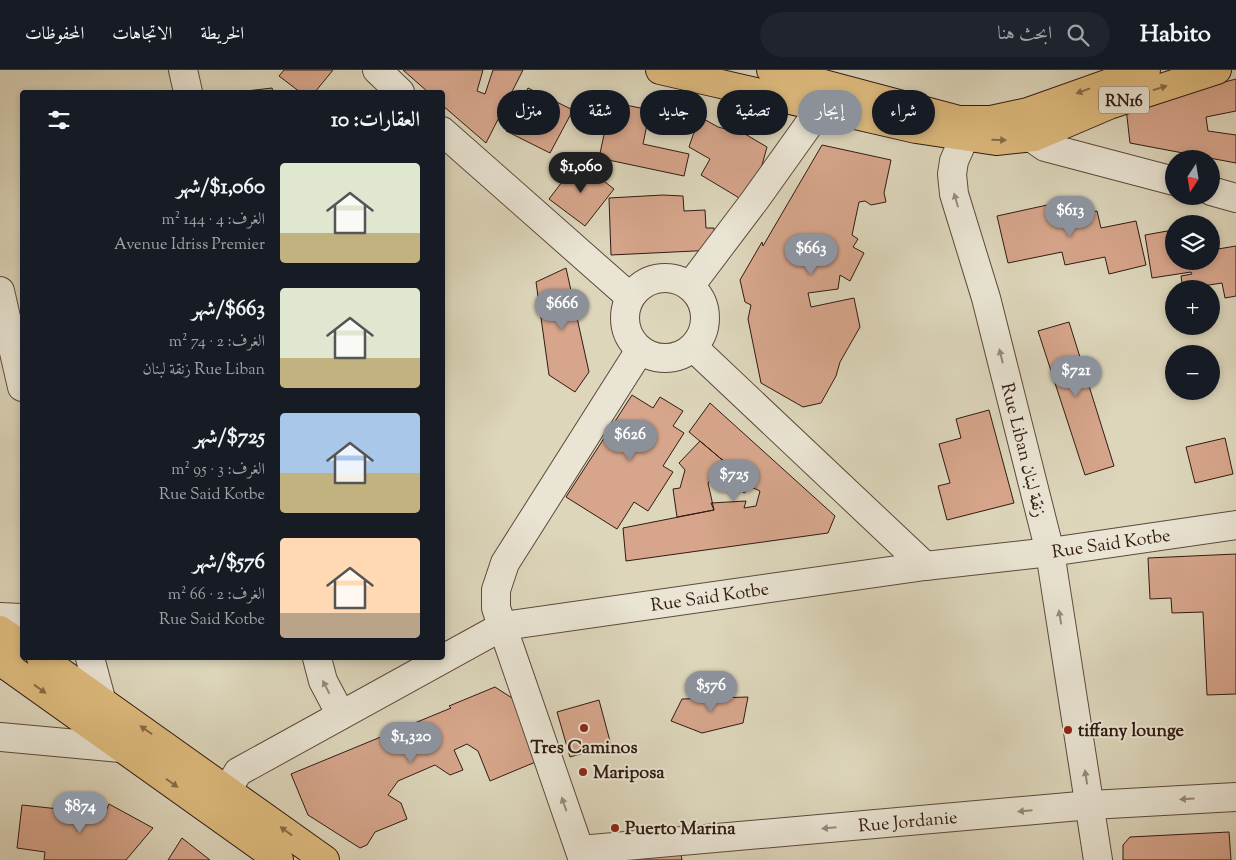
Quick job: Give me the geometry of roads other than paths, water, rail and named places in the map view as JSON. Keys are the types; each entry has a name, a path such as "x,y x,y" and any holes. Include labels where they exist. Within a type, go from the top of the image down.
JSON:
{"main road":[{"name":"RN16","path":"660,70 798,101"},
{"name":"RN16","path":"771,70 959,120 991,120 1031,125 1109,106 1217,70"},
{"name":"RN16","path":"862,116 916,129 996,141 1146,70"},
{"path":"0,630 20,644"},
{"path":"44,660 326,860"},
{"path":"0,661 279,860"}],"street":[{"path":"183,70 188,90"},
{"path":"377,70 398,90"},
{"path":"1031,125 1036,142 1052,150 1165,179"},
{"path":"445,134 630,297"},
{"path":"690,286 801,135"},
{"name":"Rue Liban زنقة لبنان","path":"965,136 954,161 952,174 954,194 986,298 1050,552 1091,805 1098,860"},
{"path":"1220,194 1236,198"},
{"path":"664,278 678,280 690,286 699,296 704,309 705,322 702,336 694,347 673,358 662,358 640,350 631,342 626,331 625,314 630,297 639,287 651,280 664,278"},
{"path":"0,291 20,378"},
{"path":"694,347 925,566"},
{"path":"582,855 496,608 496,596 505,563 640,350"},
{"name":"Rue Said Kotbe","path":"445,658 503,626 925,566 1050,552 1236,525"},
{"path":"0,617 20,618"},
{"path":"91,660 101,699"},
{"path":"318,660 323,681 341,715"},
{"name":"Rue Said Kotbe","path":"228,789 238,772 441,660"},
{"path":"0,737 122,748"},
{"name":"Rue Jordanie","path":"582,855 1091,805 1236,797"}],"place":[{"name":"Tres Caminos","path":"584,728"},
{"name":"tiffany lounge","path":"1068,730"},
{"name":"Mariposa","path":"583,772"},
{"name":"Puerto Marina","path":"615,828"}]}
